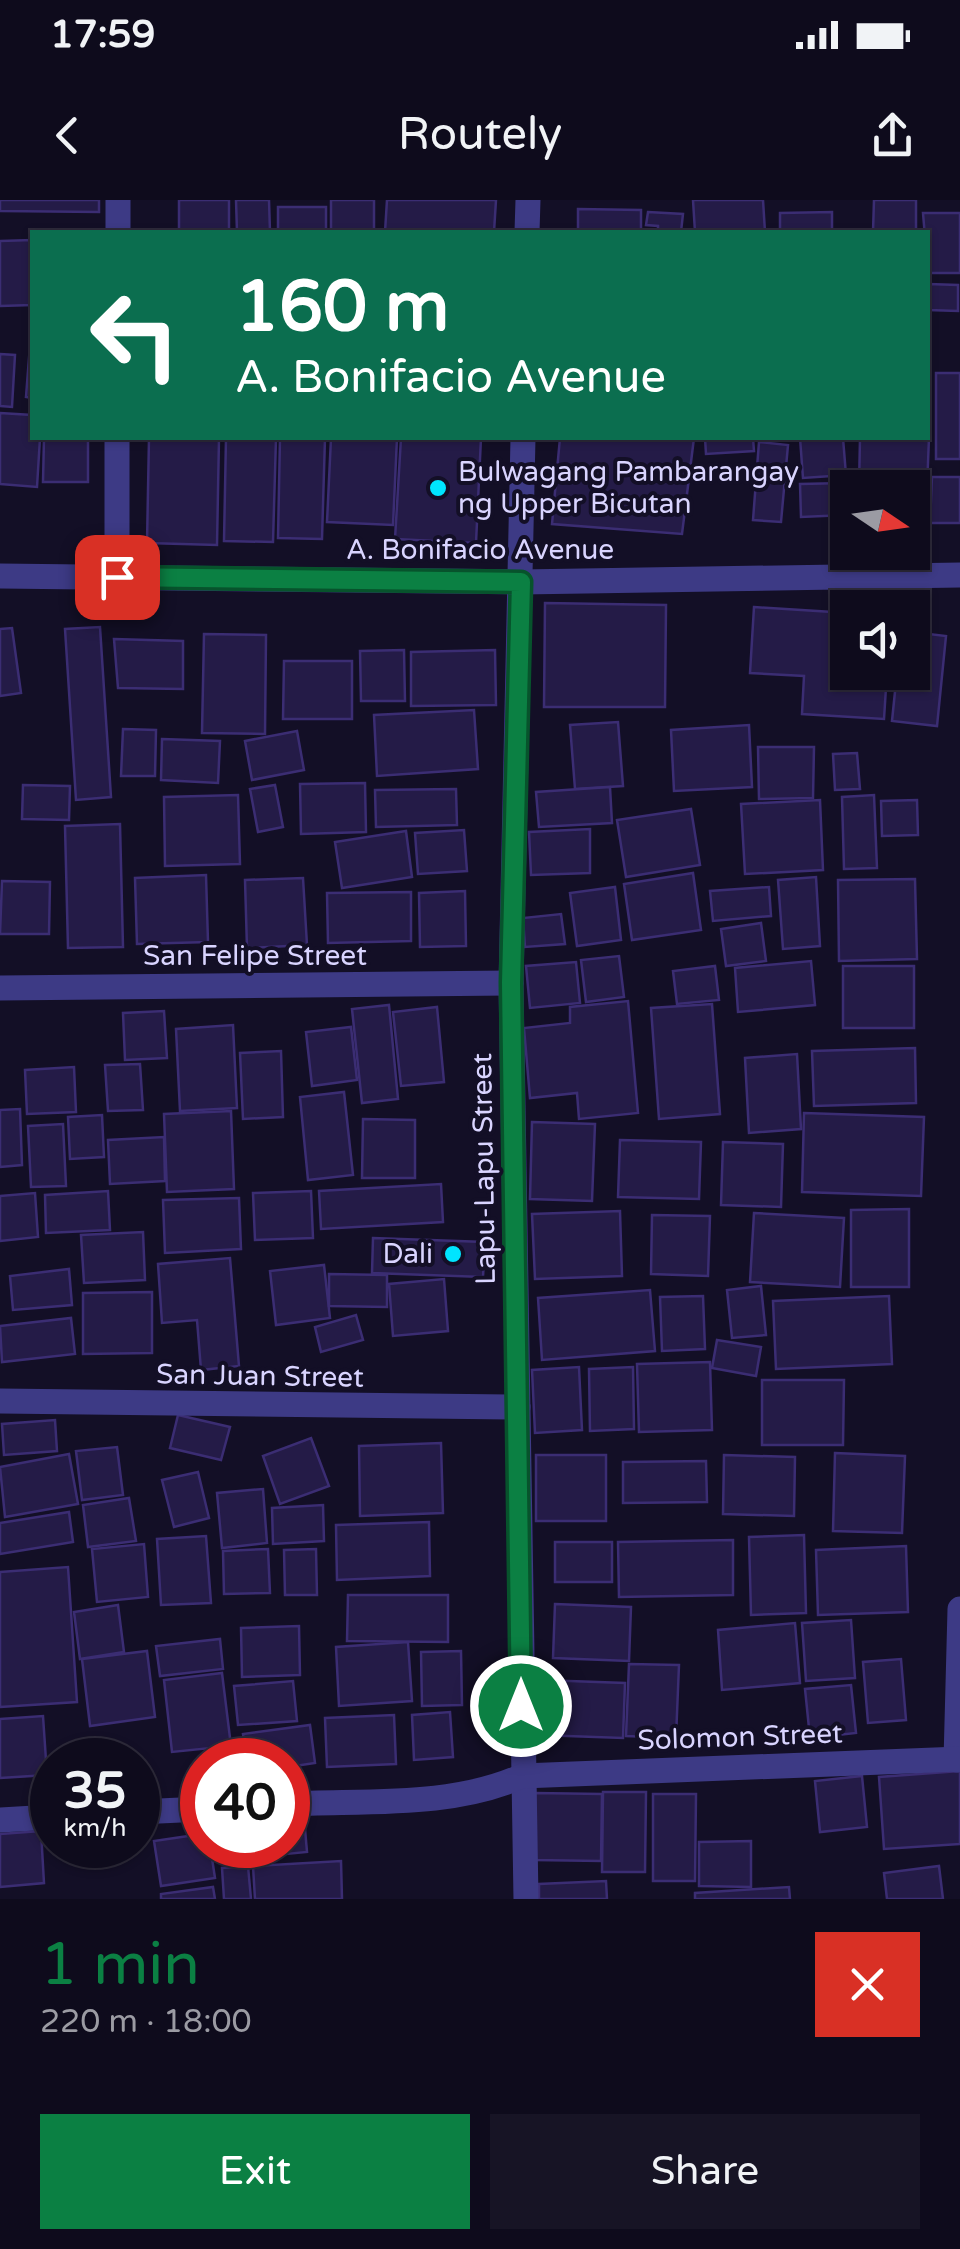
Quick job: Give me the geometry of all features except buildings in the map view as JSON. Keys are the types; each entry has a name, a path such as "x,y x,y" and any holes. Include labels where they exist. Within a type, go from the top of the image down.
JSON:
{"street":[{"path":"118,200 118,230"},
{"path":"527,230 528,200"},
{"path":"117,440 117,577"},
{"name":"Lapu-Lapu Street","path":"524,440 511,983 526,1899"},
{"name":"A. Bonifacio Avenue","path":"0,576 521,582 960,575"},
{"name":"San Felipe Street","path":"0,988 511,983"},
{"name":"San Juan Street","path":"0,1401 518,1407"},
{"path":"958,1760 960,1609"},
{"name":"Solomon Street","path":"310,1803 451,1796 496,1788 522,1776 958,1760"},
{"path":"0,1820 30,1818"}],"place":[{"name":"Bulwagang Pambarangay ng Upper Bicutan","path":"438,488"},
{"name":"Dali","path":"453,1254"}],"route":[{"path":"117,577 521,582 511,983 521,1706"}]}
